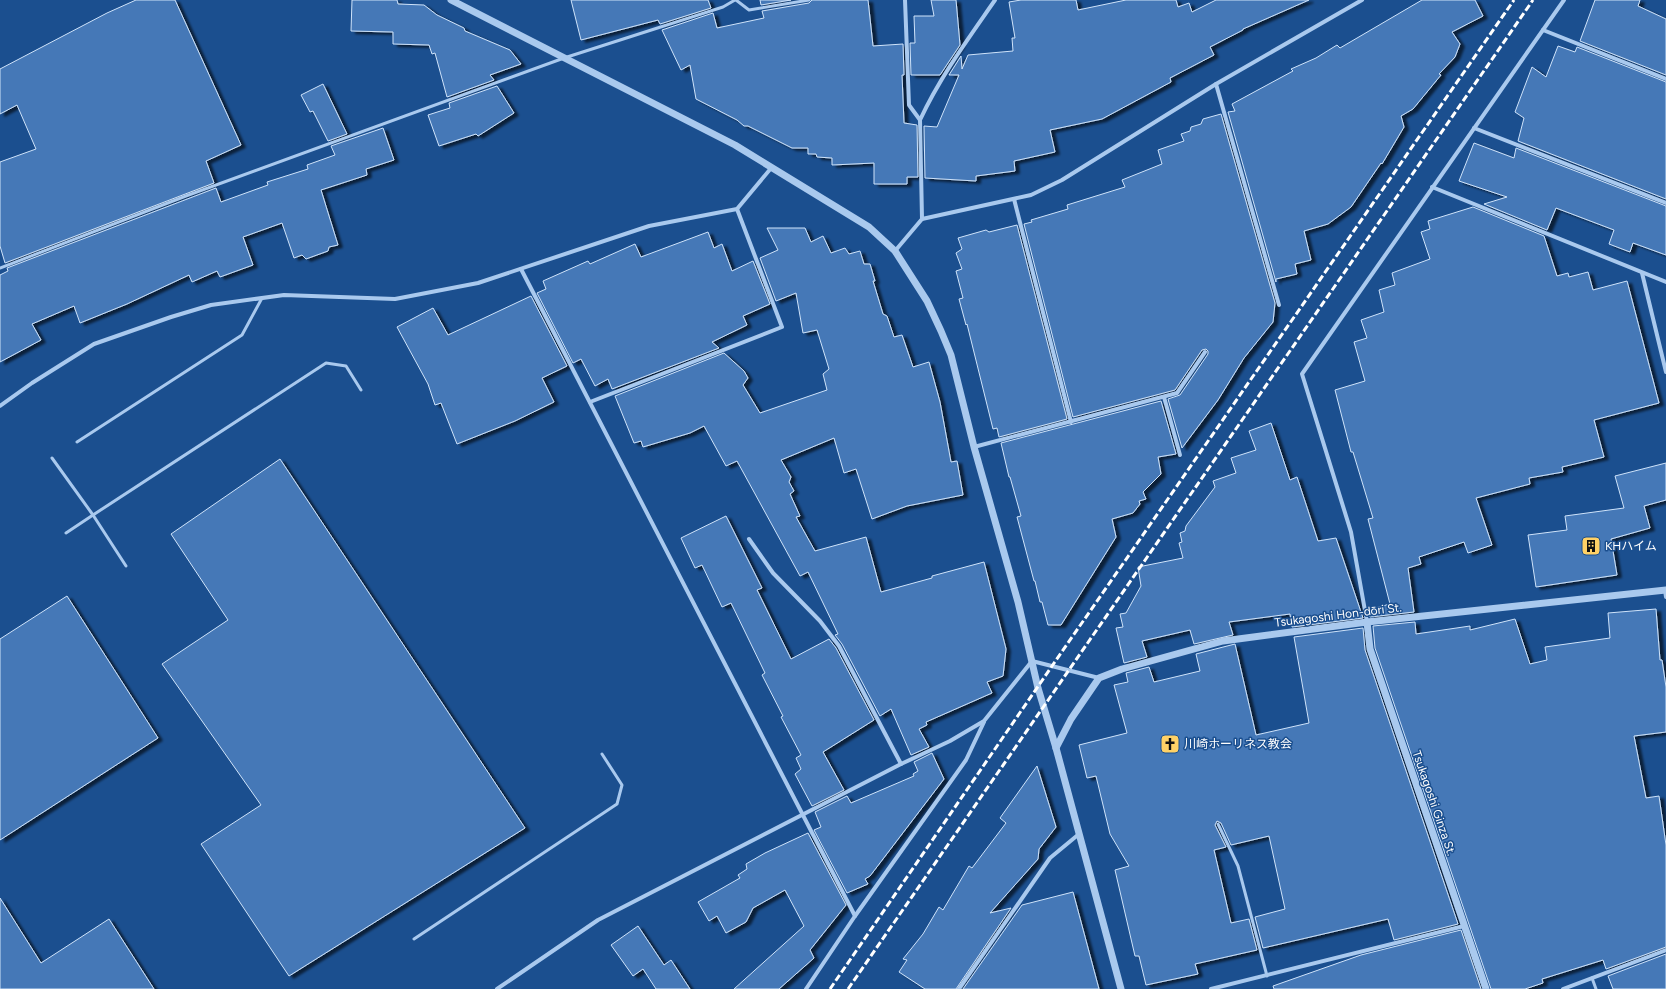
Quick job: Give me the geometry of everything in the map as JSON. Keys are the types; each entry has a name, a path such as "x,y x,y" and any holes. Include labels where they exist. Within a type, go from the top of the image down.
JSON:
{"street":[{"path":"451,0 735,145 772,166 869,227 895,251 927,302 942,331 951,355 974,447 1018,602 1038,688 1056,748 1120,989"},
{"path":"905,0 909,105 920,120"},
{"path":"922,219 920,120 961,50 995,0"},
{"path":"895,251 922,219 1031,195 1062,180 1216,84 1362,0"},
{"path":"1367,622 1351,532 1302,374 1564,0"},
{"path":"1543,30 1666,79"},
{"path":"1216,84 1279,305"},
{"path":"1474,128 1666,203"},
{"path":"0,406 32,383 94,344 171,316 204,307 262,298 284,296 395,299 478,283 649,226 737,209 772,166"},
{"path":"1432,187 1666,282"},
{"path":"1014,199 1071,422"},
{"path":"590,402 782,327 737,209"},
{"path":"521,269 855,916"},
{"path":"1642,273 1666,372"},
{"path":"974,447 1177,394 1205,352"},
{"path":"1164,397 1180,455"},
{"path":"749,539 773,573 820,621 839,646 901,764"},
{"name":"Tsukagoshi Hon-dōri St.","path":"1099,678 1122,669 1223,641 1367,622 1666,592"},
{"name":"Tsukagoshi Ginza St.","path":"1367,622 1370,649 1486,989"},
{"path":"1032,661 1099,678 1071,720 1056,748"},
{"path":"806,989 855,916 966,760 984,721 1032,661"},
{"path":"497,989 598,920 950,740 984,721"},
{"path":"959,989 1050,858 1079,834"},
{"path":"1211,989 1464,926"},
{"path":"1563,989 1666,950"}],"lane":[{"path":"0,268 186,196 564,58 723,7 735,0 749,10 809,0"},
{"path":"77,442 242,336 262,298"},
{"path":"66,533 326,363 346,366 361,390"},
{"path":"52,458 126,566"},
{"path":"414,939 617,804 622,785 602,754"},
{"path":"1218,824 1238,866 1267,976"},
{"path":"1592,978 1596,989"}],"building":[{"path":"136,0 175,0 241,145 206,161 214,183 5,263 0,246 0,162 36,149 17,105 0,114 0,69 107,13"},
{"path":"352,0 397,0 398,4 424,5 437,15 464,28 465,31 510,50 521,64 490,75 494,80 447,97 435,53 432,54 429,45 393,44 393,32 351,31"},
{"path":"571,0 708,0 711,8 660,24 658,20 581,40"},
{"path":"760,0 791,0 761,5"},
{"path":"812,0 868,0 873,46 903,44 904,75 902,75 904,123 917,125 918,177 907,177 907,184 874,184 874,163 832,165 832,158 817,157 816,154 808,154 808,148 792,148 748,126 744,126 737,120 696,99 690,65 681,70 662,30 713,13 717,28 764,18 762,11 809,3"},
{"path":"931,0 956,0 960,45 940,75 911,75 910,43 915,43 914,16 934,16"},
{"path":"1021,0 1076,0 1078,10 1126,0 1176,0 1178,7 1189,3 1192,12 1216,0 1309,0 1243,29 1210,47 1214,55 1170,78 1171,82 1102,119 1050,130 1055,152 1014,161 1015,171 976,176 976,181 925,178 924,126 937,127 959,75 949,75 961,56 962,69 968,55 1013,51 1012,38 1015,38 1009,2"},
{"path":"1422,0 1475,0 1483,16 1452,32 1460,44 1455,57 1439,74 1441,75 1413,109 1401,116 1404,127 1382,164 1381,163 1351,207 1328,224 1304,231 1311,260 1295,264 1297,274 1276,279 1276,282 1228,112 1235,111 1232,104 1293,71 1291,69 1316,58 1337,45 1340,48"},
{"path":"1595,0 1640,0 1638,6 1666,19 1666,75 1580,41"},
{"path":"1558,46 1575,52 1577,47 1666,82 1666,199 1518,141 1524,118 1515,112 1532,67 1546,77"},
{"path":"323,84 347,134 328,141 313,111 310,112 301,95"},
{"path":"497,86 514,113 478,136 476,134 439,146 428,115 450,108 449,103"},
{"path":"1221,114 1275,303 1273,322 1244,358 1218,400 1182,448 1168,399 1180,395 1208,354 1206,349 1202,350 1175,390 1073,417 1024,224 1032,222 1031,220 1068,209 1067,205 1125,187 1122,180 1162,164 1158,150 1184,141 1181,134 1190,131 1191,127 1201,124 1203,119"},
{"path":"383,128 394,160 366,169 367,175 321,190 338,245 329,247 328,251 306,259 302,255 294,258 282,223 243,237 253,265 220,277 217,271 192,282 189,275 127,304 80,323 74,306 32,324 41,340 0,362 0,275 8,271 7,268 216,188 221,202 268,185 267,182 308,169 307,165 335,155 331,146"},
{"path":"1474,143 1514,158 1516,148 1666,206 1666,255 1633,243 1630,252 1609,244 1614,230 1556,208 1547,230 1484,204 1507,197 1459,181"},
{"path":"1473,207 1544,236 1557,276 1568,273 1569,277 1588,272 1593,290 1627,281 1659,403 1594,420 1604,457 1562,467 1563,472 1529,478 1530,484 1476,498 1492,545 1468,553 1464,542 1419,557 1421,564 1408,568 1414,612 1370,617 1368,610 1390,604 1368,519 1373,518 1353,452 1351,452 1335,390 1365,381 1354,342 1367,338 1361,320 1384,312 1379,290 1395,285 1392,273 1430,259 1421,232 1430,229 1428,221"},
{"path":"1017,225 1067,419 999,437 997,428 993,429 967,324 966,325 959,299 963,298 956,271 962,269 956,253 962,249 958,238 986,230 989,232"},
{"path":"767,228 805,228 811,242 823,236 831,253 845,248 849,254 860,251 864,264 870,264 875,281 873,281 883,314 887,316 894,337 902,335 913,367 929,362 940,402 951,462 957,461 963,495 907,506 872,519 856,469 844,473 834,438 781,460 791,477 789,482 794,491 790,494 800,516 796,517 815,551 866,537 881,592 984,562 1006,649 1003,676 987,682 992,693 926,722 927,725 919,729 929,747 911,755 891,709 880,716 842,644 835,635 838,634 808,572 800,576 737,461 726,466 704,426 690,433 643,447 641,441 634,443 615,396 724,353 744,371 748,378 743,385 760,413 827,390 823,374 829,369 817,330 803,333 796,293 776,301 760,258 778,250"},
{"path":"708,232 714,248 722,244 732,271 753,261 770,304 743,316 747,325 712,342 719,348 612,389 608,379 595,386 581,359 573,363 537,293 546,289 543,281 588,261 590,264 635,244 641,257"},
{"path":"531,296 567,366 542,378 554,402 515,421 457,444 441,403 435,405 428,384 397,327 433,308 448,335"},
{"path":"1161,401 1176,454 1158,457 1161,474 1143,492 1146,499 1139,501 1140,504 1133,513 1112,519 1116,537 1061,625 1048,625 1042,602 1040,602 1017,517 1021,516 1009,477 1001,443"},
{"path":"1271,423 1290,480 1297,477 1318,541 1336,538 1363,618 1292,627 1290,614 1229,622 1233,635 1194,644 1190,630 1142,641 1147,657 1124,663 1116,628 1123,627 1120,614 1126,613 1141,586 1138,567 1183,558 1179,543 1182,542 1180,533 1185,531 1186,526 1215,487 1213,481 1236,473 1231,458 1256,450 1249,431"},
{"path":"280,459 525,828 289,976 201,844 261,805 162,664 228,620 171,534"},
{"path":"1666,463 1666,500 1644,506 1650,528 1611,539 1617,575 1536,587 1528,535 1567,530 1565,516 1624,508 1615,476"},
{"path":"726,516 762,588 757,590 791,659 829,639 836,648 874,720 823,752 844,790 812,806 795,774 801,769 796,758 801,755 781,717 783,716 762,675 765,673 731,603 722,607 702,565 695,568 681,538"},
{"path":"67,596 158,738 0,840 0,639"},
{"path":"1656,609 1660,660 1662,660 1666,687 1666,732 1634,736 1646,798 1659,796 1666,845 1666,947 1606,969 1603,960 1542,979 1543,983 1525,989 1491,989 1375,648 1373,626 1415,622 1416,634 1470,626 1470,630 1515,619 1530,664 1547,660 1545,647 1610,638 1608,613"},
{"path":"1363,628 1365,650 1458,924 1394,940 1388,919 1263,948 1255,917 1285,909 1269,836 1231,845 1221,823 1217,821 1215,825 1226,847 1214,850 1231,923 1249,919 1257,950 1195,964 1198,974 1146,985 1139,956 1135,956 1115,870 1129,866 1110,834 1096,776 1087,778 1079,745 1127,733 1114,685 1128,682 1126,673 1149,667 1154,682 1200,671 1196,654 1235,644 1256,735 1309,723 1294,637"},
{"path":"932,753 944,779 870,876 865,879 868,884 847,893 814,830 821,827 815,812 847,796 851,803 914,776 913,774 918,771 914,762"},
{"path":"1037,766 1056,827 1039,849 1038,859 990,913 1011,908 956,989 925,989 899,972 907,960 903,959 923,934 939,907 943,910 969,866 972,868 1006,823 1000,818"},
{"path":"808,833 846,905 810,950 814,958 779,989 734,989 804,926 785,890 753,908 746,922 726,933 717,916 709,921 698,902 740,878 738,875 747,869 746,864 765,853"},
{"path":"1073,892 1099,989 963,989 1022,905"},
{"path":"0,898 41,963 109,919 154,989 0,989"},
{"path":"638,926 664,965 671,960 690,989 656,989 643,969 633,976 611,945"},
{"path":"1461,930 1481,989 1274,989 1273,986 1361,955"},
{"path":"1666,954 1666,989 1613,989 1608,976"}],"railway":[{"path":"830,989 1514,0"},
{"path":"848,989 1533,0"}],"place":[{"name":"KHハイム","path":"1591,546"},
{"name":"川崎ホーリネス教会","path":"1170,744"}]}
